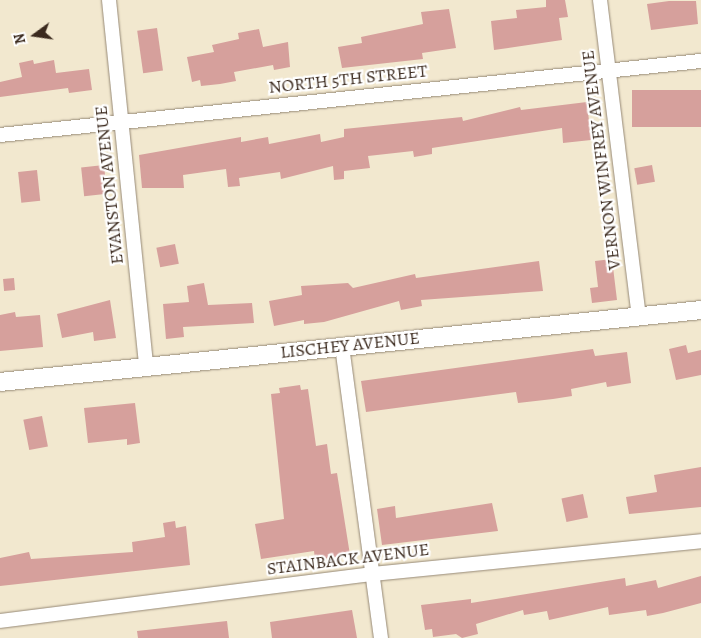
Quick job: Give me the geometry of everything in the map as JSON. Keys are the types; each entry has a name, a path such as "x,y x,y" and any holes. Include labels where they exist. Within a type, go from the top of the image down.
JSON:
{"street":[{"name":"EVANSTON AVENUE","path":"109,0 146,366"},
{"name":"VERNON WINFREY AVENUE","path":"600,0 639,316"},
{"name":"NORTH 5TH STREET","path":"0,135 701,61"},
{"name":"LISCHEY AVENUE","path":"0,382 701,310"},
{"path":"342,346 381,638"},
{"name":"STAINBACK AVENUE","path":"0,621 372,574 701,540"}],"building":[{"path":"546,0 565,0 568,17 559,18 562,40 494,50 491,21 517,18 516,10 546,7"},
{"path":"669,1 696,1 698,24 651,30 647,4"},
{"path":"449,9 456,48 422,53 423,59 342,68 338,47 362,43 361,37 423,24 421,12"},
{"path":"157,28 163,71 143,73 137,31"},
{"path":"259,29 263,47 288,42 290,67 274,70 273,65 234,72 236,81 220,84 201,86 200,80 192,82 187,57 214,52 212,45 239,39 238,33"},
{"path":"33,60 34,64 54,60 56,73 89,69 92,90 69,93 68,88 0,97 0,82 22,77 19,63"},
{"path":"632,90 701,90 701,127 632,127"},
{"path":"587,102 591,140 563,143 562,128 432,148 432,154 414,157 413,151 368,156 370,168 344,171 344,179 334,180 333,166 281,179 280,172 239,178 240,186 228,187 226,169 183,175 184,188 142,188 139,155 241,137 241,142 268,137 269,144 320,134 321,142 344,137 344,129 462,117 463,121 520,107 521,110"},
{"path":"104,165 107,194 84,196 81,167"},
{"path":"652,165 655,182 637,185 634,168"},
{"path":"37,170 40,201 21,203 18,172"},
{"path":"175,244 179,264 160,267 156,248"},
{"path":"612,259 617,300 592,303 590,288 598,287 595,261"},
{"path":"539,261 543,291 421,300 422,306 401,310 399,301 324,322 304,324 304,320 274,326 269,301 302,295 301,286 348,283 353,288 415,274 416,278"},
{"path":"14,278 15,290 4,291 3,279"},
{"path":"204,283 208,305 252,303 254,323 183,327 184,337 166,339 163,304 189,302 187,286"},
{"path":"110,300 116,338 94,341 93,332 62,338 57,314"},
{"path":"15,312 16,317 40,315 43,347 0,351 0,315"},
{"path":"686,345 688,353 701,350 701,375 676,380 669,349"},
{"path":"593,349 595,356 627,352 631,383 607,387 606,382 571,389 572,396 518,403 516,392 366,412 361,381"},
{"path":"300,385 301,390 308,389 316,446 327,444 331,474 337,473 350,555 315,560 314,551 261,559 255,524 284,519 271,394 280,393 279,388"},
{"path":"135,403 140,443 127,445 127,439 88,443 84,408"},
{"path":"42,416 48,446 29,450 23,420"},
{"path":"701,467 701,507 629,514 626,497 657,492 654,475"},
{"path":"583,494 588,517 566,522 561,499"},
{"path":"492,503 498,531 382,545 377,509 395,506 396,518"},
{"path":"175,521 176,528 186,526 190,565 0,586 0,558 29,552 31,559 133,552 132,542 165,537 163,523"},
{"path":"701,576 701,603 663,613 647,616 646,610 609,615 608,607 549,620 547,611 524,615 523,610 476,624 478,634 462,638 456,634 433,637 432,629 425,630 421,605 471,599 471,603 625,578 626,586 656,580 658,588"},
{"path":"352,610 357,638 272,638 270,622"},
{"path":"227,621 229,638 138,638 137,631"}]}
